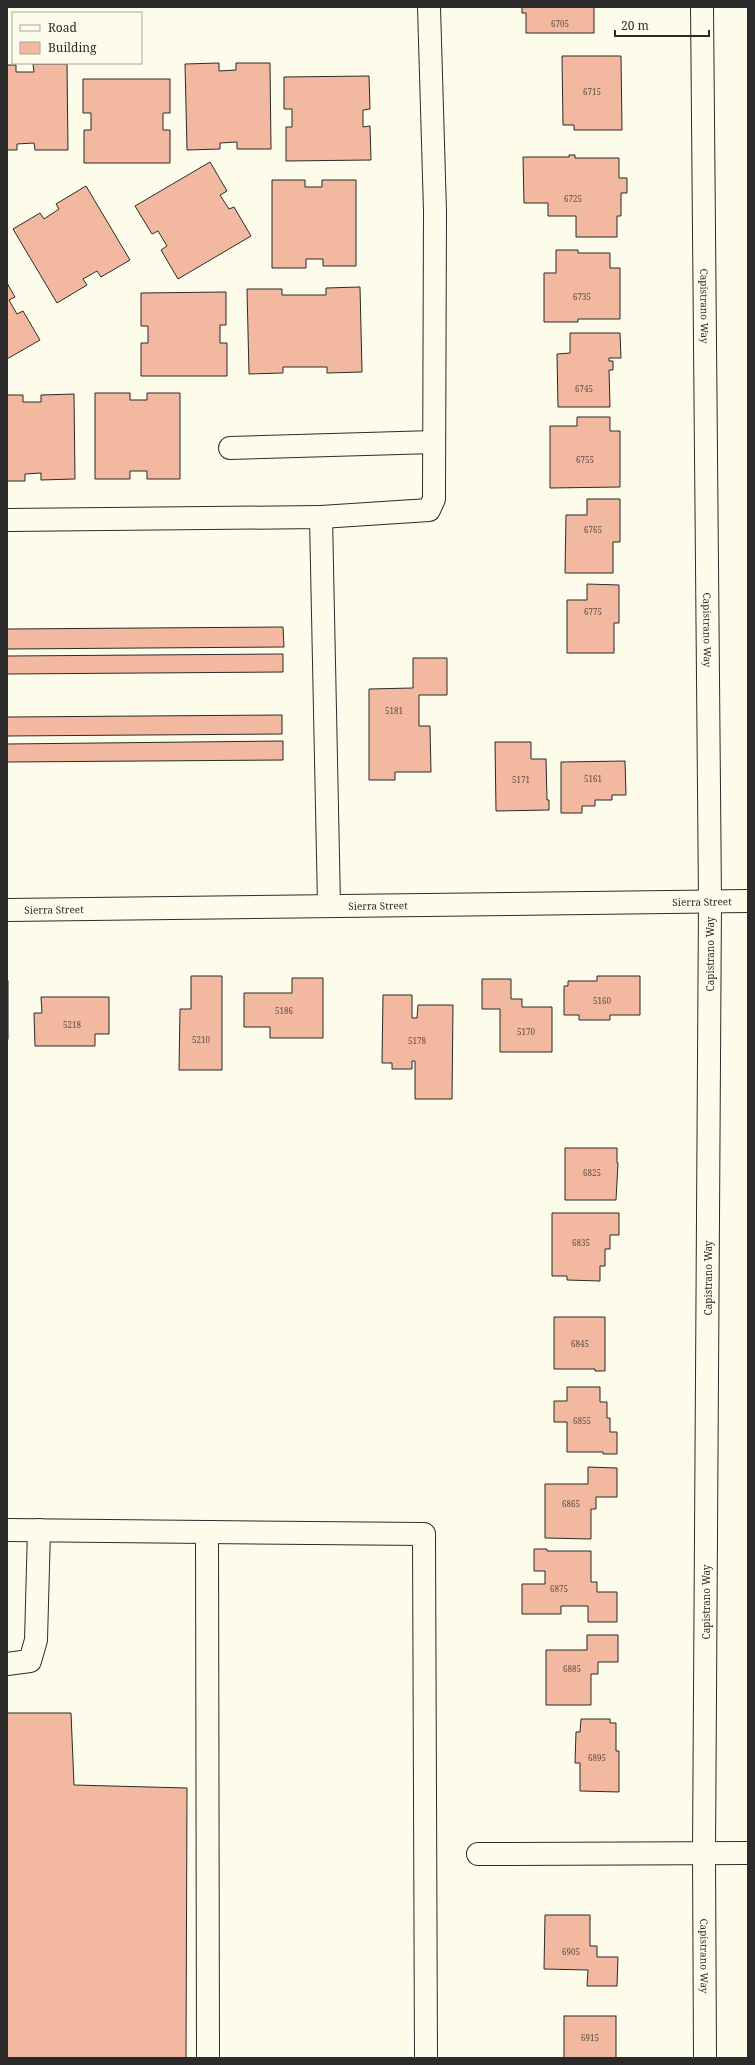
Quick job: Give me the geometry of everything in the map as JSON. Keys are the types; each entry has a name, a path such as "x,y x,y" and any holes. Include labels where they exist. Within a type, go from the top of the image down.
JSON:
{"street":[{"path":"7,520 321,517 429,510 434,499 435,211 429,7"},
{"name":"Capistrano Way","path":"702,7 710,901 704,1853 705,2058"},
{"path":"230,448 434,442"},
{"path":"321,517 329,905"},
{"name":"Sierra Street","path":"7,910 748,901"},
{"path":"7,1530 424,1534 426,2058"},
{"path":"7,1664 30,1661 36,1640 39,1530"},
{"path":"207,1532 208,2058"},
{"path":"478,1854 748,1853"}],"building":[{"path":"522,7 594,7 594,33 526,33 526,13 522,13"},
{"path":"562,56 621,56 622,130 574,130 574,125 563,125"},
{"path":"219,63 219,71 236,70 236,63 270,63 271,149 237,149 237,142 220,143 220,149 187,150 185,64"},
{"path":"33,64 67,64 68,150 35,150 34,143 17,144 17,150 7,150 7,65 16,65 16,72 34,72"},
{"path":"369,76 370,109 363,110 363,127 370,126 371,160 286,161 286,127 292,127 292,109 284,109 284,77"},
{"path":"83,79 170,79 170,113 163,113 163,130 170,130 170,163 84,163 84,130 91,130 91,113 83,113"},
{"path":"569,155 575,155 575,158 619,158 619,178 627,178 627,193 621,193 621,216 617,216 617,237 576,237 576,216 548,216 548,203 524,203 523,157 569,157"},
{"path":"210,162 227,191 220,195 229,209 234,207 251,236 178,279 161,250 167,246 158,231 152,234 135,206"},
{"path":"272,180 305,180 305,187 322,187 322,180 356,180 356,266 323,266 323,259 306,259 306,268 272,268"},
{"path":"86,186 130,260 101,277 97,271 83,279 87,285 57,303 13,229 40,213 44,219 59,209 56,204"},
{"path":"556,250 578,250 578,253 610,253 610,268 620,268 620,319 578,319 578,322 544,322 544,273 556,273"},
{"path":"7,283 15,297 9,300 17,314 23,311 40,340 7,359"},
{"path":"360,287 362,372 327,373 327,367 283,367 283,373 249,374 247,289 282,289 282,295 326,295 326,288"},
{"path":"226,292 226,325 220,325 220,343 227,343 227,376 141,376 141,343 148,343 148,326 141,326 141,293"},
{"path":"570,333 620,333 621,358 609,358 609,361 613,361 613,370 609,370 610,407 558,407 557,354 570,353"},
{"path":"95,393 130,393 130,400 147,400 147,393 180,393 180,479 147,479 147,471 130,471 130,479 95,479"},
{"path":"74,394 75,479 41,480 41,473 25,474 25,481 7,481 7,395 23,395 23,402 41,402 41,395"},
{"path":"577,417 610,417 610,431 620,431 620,487 550,488 550,426 577,426"},
{"path":"587,499 620,499 620,542 613,542 613,573 565,573 566,515 587,515"},
{"path":"587,584 619,585 619,623 614,623 614,653 567,653 567,600 587,600"},
{"path":"283,627 284,647 7,649 7,629"},
{"path":"283,654 283,672 7,674 7,656"},
{"path":"413,658 447,658 447,695 419,695 419,726 430,726 431,772 395,772 395,780 369,780 369,689 413,688"},
{"path":"282,715 282,734 7,736 7,717"},
{"path":"283,741 283,760 7,762 7,744"},
{"path":"495,742 531,742 531,759 546,759 547,800 549,800 549,810 496,811"},
{"path":"625,761 626,795 612,795 612,800 595,800 595,806 582,806 582,813 561,813 561,762"},
{"path":"191,976 222,976 222,1070 179,1070 180,1009 191,1009"},
{"path":"597,976 640,976 640,1015 610,1015 610,1020 579,1020 579,1015 564,1015 564,986 568,986 568,981 597,981"},
{"path":"292,978 323,978 323,1038 270,1038 270,1027 244,1027 244,993 292,993"},
{"path":"482,979 511,979 511,999 522,999 522,1007 552,1007 552,1052 500,1052 500,1009 482,1009"},
{"path":"8,981 8,1039 7,1039"},
{"path":"383,995 412,995 412,1018 417,1018 418,1005 453,1005 452,1099 415,1099 415,1061 412,1061 412,1069 392,1069 392,1063 382,1063"},
{"path":"41,997 109,997 109,1034 95,1034 95,1046 35,1046 34,1013 42,1013"},
{"path":"565,1148 617,1148 618,1163 616,1200 565,1200"},
{"path":"552,1213 619,1213 619,1235 610,1235 610,1249 605,1249 605,1266 600,1266 600,1281 567,1280 567,1276 552,1276"},
{"path":"554,1317 605,1317 605,1371 595,1371 595,1369 554,1369"},
{"path":"567,1387 600,1387 600,1402 607,1402 607,1418 610,1418 610,1432 617,1432 617,1454 603,1454 603,1452 567,1452 567,1422 554,1422 554,1401 567,1401"},
{"path":"588,1467 617,1468 617,1497 596,1497 596,1509 591,1509 591,1539 545,1538 545,1484 588,1484"},
{"path":"534,1549 547,1549 547,1551 591,1551 591,1582 597,1582 597,1592 617,1592 617,1622 588,1622 588,1606 561,1606 561,1614 522,1614 522,1584 545,1584 545,1571 534,1571"},
{"path":"587,1635 618,1635 618,1662 598,1662 598,1674 591,1674 591,1705 546,1705 546,1650 587,1650"},
{"path":"7,1713 71,1713 74,1785 187,1788 186,2058 7,2058"},
{"path":"581,1719 610,1719 610,1723 616,1723 616,1751 619,1751 619,1792 580,1791 580,1763 575,1763 576,1732 580,1732"},
{"path":"545,1915 590,1915 590,1946 597,1946 597,1957 618,1957 617,1986 587,1986 588,1970 544,1969"},
{"path":"564,2016 616,2016 616,2058 564,2058"}]}
